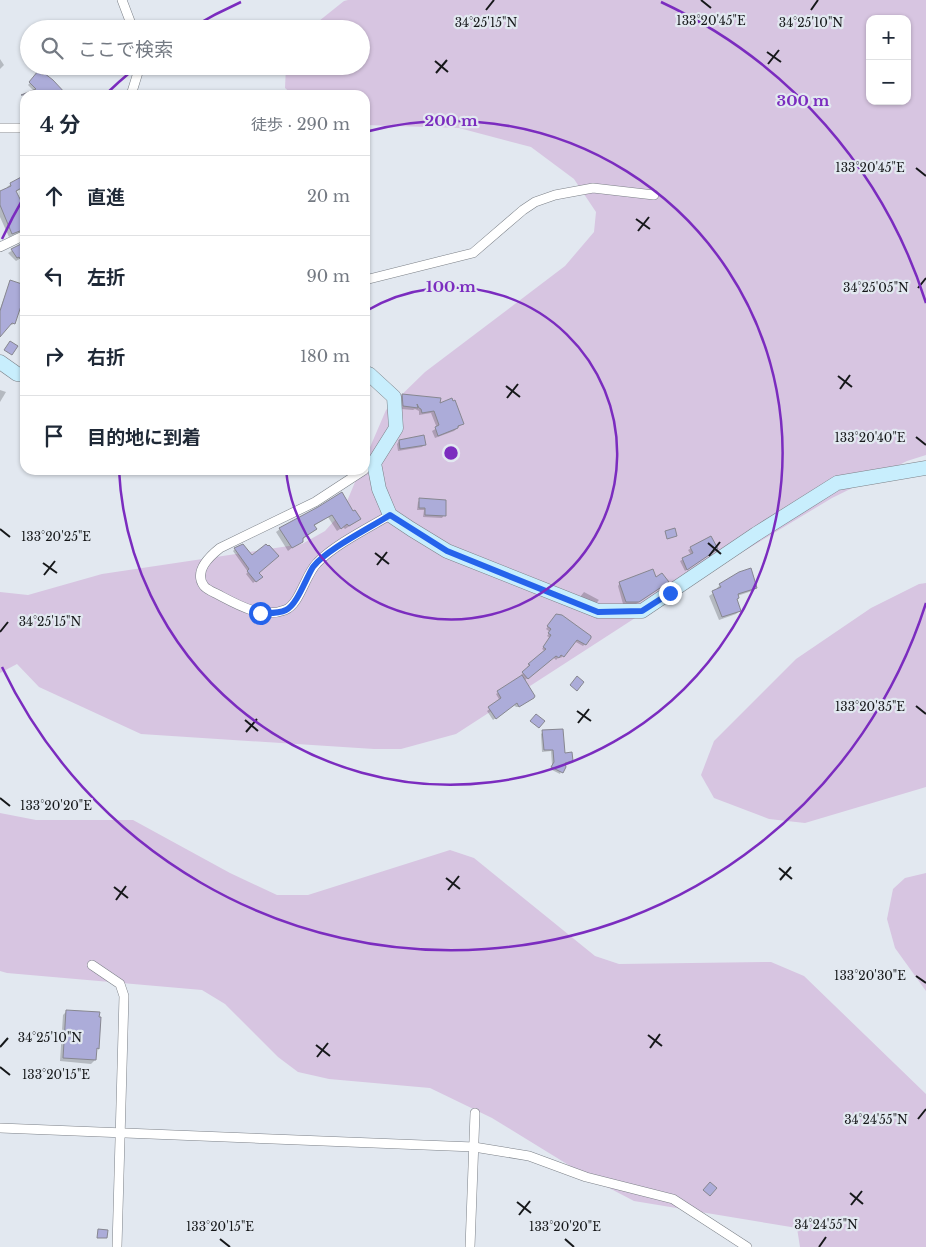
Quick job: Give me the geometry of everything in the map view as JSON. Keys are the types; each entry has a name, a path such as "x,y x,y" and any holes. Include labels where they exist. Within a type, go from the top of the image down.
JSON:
{"street":[{"path":"122,0 130,20"},
{"path":"133,90 137,75"},
{"path":"0,128 20,128"},
{"path":"370,279 472,253 523,210 536,202 555,195 593,188 654,195"},
{"path":"0,247 20,237"},
{"path":"0,362 20,371"},
{"path":"370,375 394,397 396,428 370,465"},
{"path":"370,472 380,489 390,515 447,551 598,612 642,611 756,534 837,483 926,468"},
{"path":"357,475 315,502 220,548 208,557 202,569 201,580 204,587 236,604 260,613 272,614 287,609 295,602 306,578 316,563 336,548 390,515"},
{"path":"92,965 120,984 124,996 117,1247"},
{"path":"470,1247 475,1113"},
{"path":"0,1128 474,1147 529,1156 586,1178 673,1199 747,1247"}],"shaded area":[{"path":"348,0 926,0 926,455 907,461 832,498 666,598 456,734 401,749 374,749 141,734 39,687 17,664 0,673 0,592 28,595 102,574 302,544 325,531 343,511 358,475 370,475 370,447 386,410 425,372 565,266 594,232 596,212 574,179 531,147 459,128 370,125 370,90 287,90 285,88 286,75 370,75 370,20 320,20 344,1"},
{"path":"926,583 926,787 805,823 769,819 714,798 701,775 714,741 796,659 871,608 919,584"},
{"path":"0,813 36,820 133,820 230,873 277,895 308,895 450,850 474,858 595,956 619,964 771,962 804,976 926,1094 926,1247 800,1247 797,1228 634,1201 588,1177 492,1118 430,1088 329,1079 298,1072 278,1057 225,1004 202,990 0,971"},
{"path":"926,873 926,991 895,948 887,919 893,889 905,878"}],"building":[{"path":"35,75 47,75 62,90 34,90 36,89 29,82"},
{"path":"20,178 20,189 16,191 20,199 20,231 12,234 0,205 0,191 11,186 10,183"},
{"path":"20,244 20,259 17,258 11,249"},
{"path":"10,280 20,283 20,309 15,324 12,323 0,337 0,311"},
{"path":"10,341 18,346 12,355 4,350"},
{"path":"402,394 441,398 440,403 452,398 453,401 455,400 464,424 438,436 435,427 439,425 434,411 422,413 417,404 418,408 403,406"},
{"path":"424,435 426,445 400,449 399,440"},
{"path":"342,492 353,511 355,510 361,519 349,526 347,524 341,529 332,515 314,525 317,529 303,538 303,542 292,548 279,528"},
{"path":"419,498 446,500 446,516 425,515 425,508 419,508"},
{"path":"675,528 677,536 667,539 665,531"},
{"path":"711,536 718,549 687,570 682,558 693,553 690,547"},
{"path":"243,544 252,555 266,544 279,556 259,573 263,577 256,582 247,571 249,569 234,548"},
{"path":"751,568 757,588 738,594 739,598 737,599 741,611 722,617 712,591 721,587 719,584 739,572"},
{"path":"653,569 656,577 662,573 669,582 639,602 626,602 619,582"},
{"path":"556,614 562,615 591,636 591,638 586,645 577,640 564,657 561,655 559,658 556,656 528,679 522,672 530,665 528,664 546,649 543,647 551,635 548,633 551,629 547,626"},
{"path":"522,675 535,696 534,698 519,707 517,703 496,719 488,707 501,698 497,691"},
{"path":"577,676 584,682 577,691 570,685"},
{"path":"536,714 545,721 539,728 530,721"},
{"path":"563,729 565,753 572,752 573,761 565,763 566,767 563,773 551,767 554,762 553,750 544,750 542,730"},
{"path":"66,1010 100,1012 99,1049 97,1048 96,1060 63,1058"},
{"path":"710,1182 717,1188 710,1196 703,1190"},
{"path":"98,1229 108,1230 107,1238 97,1238"}],"route":[{"path":"260,613 272,614 287,609 295,602 306,578 316,563 336,548 390,515 447,551 598,612 642,611 670,593"}]}
